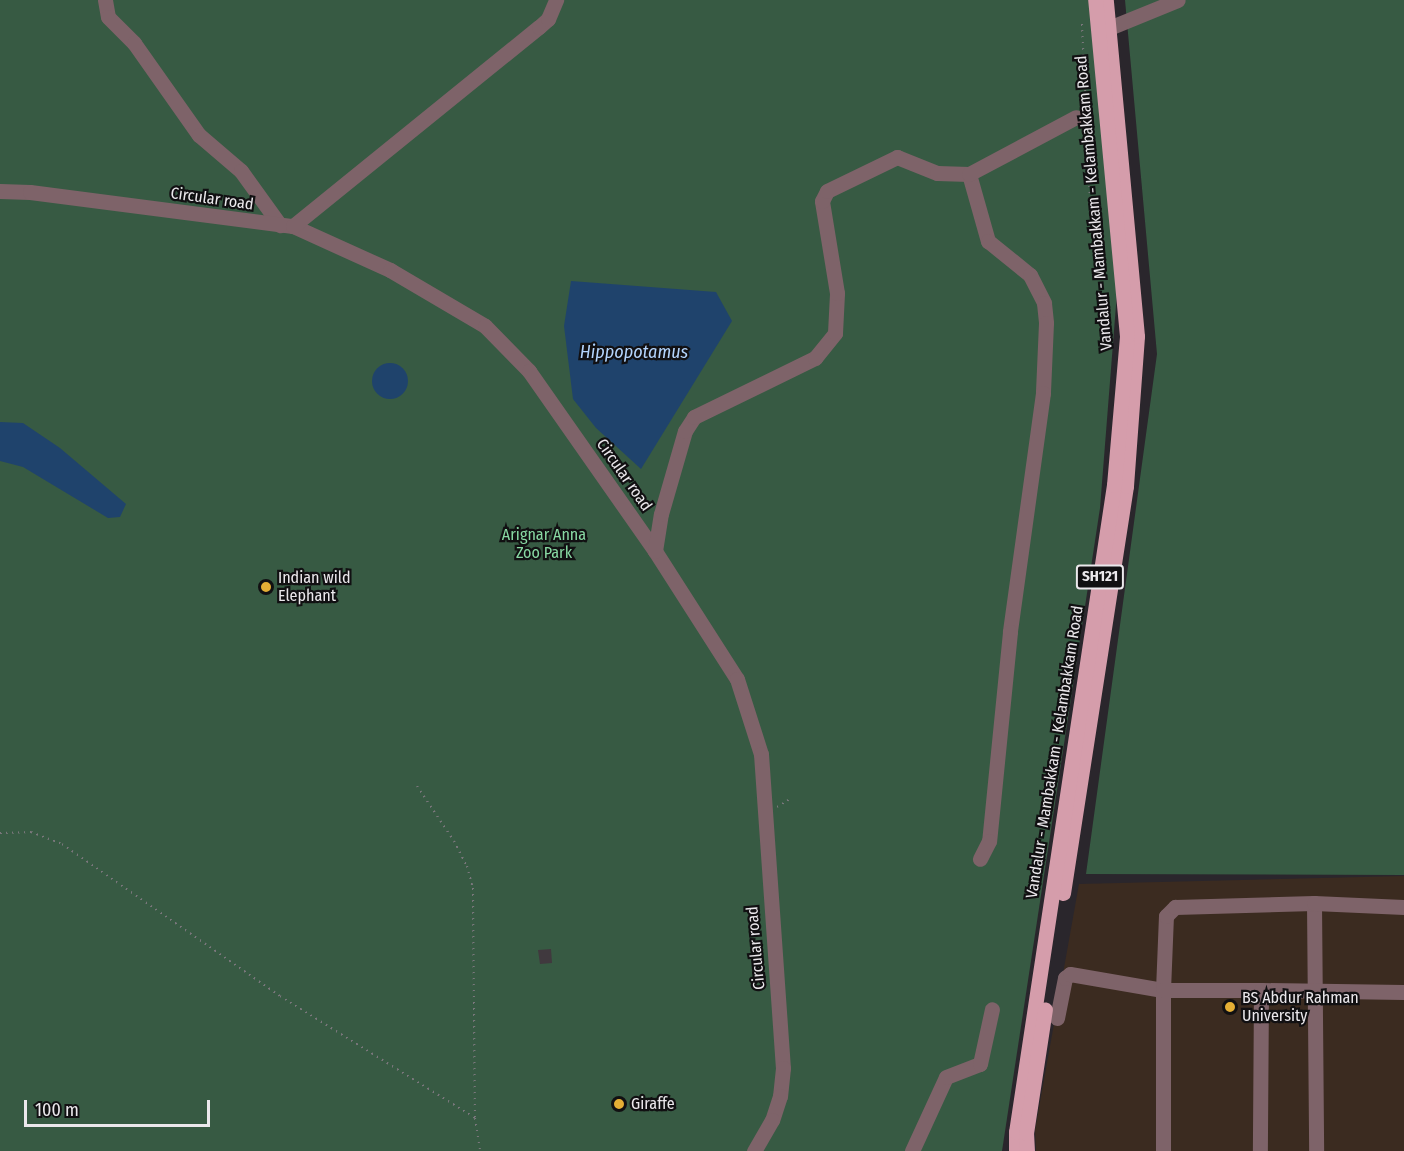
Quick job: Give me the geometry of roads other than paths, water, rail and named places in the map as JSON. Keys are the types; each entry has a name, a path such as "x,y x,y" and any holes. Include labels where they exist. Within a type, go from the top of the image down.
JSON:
{"main road":[{"name":"Vandalur - Mambakkam - Kelambakkam Road","path":"1016,1151 1016,1132 1120,486 1127,336 1095,0"},
{"name":"Vandalur - Mambakkam - Kelambakkam Road","path":"1027,1151 1026,1133 1120,486 1137,336 1106,0"}],"street":[{"path":"105,0 108,17 134,43 199,135 241,171 286,226 539,27 548,19 556,0"},
{"path":"1109,28 1178,0"},
{"path":"655,550 661,514 685,431 694,417 815,358 835,333 837,293 822,201 828,191 897,157 937,173 969,174 1076,117"},
{"path":"969,174 988,241 1030,275 1044,303 1046,323 1043,393 1010,632 990,841 980,859"},
{"name":"Circular road","path":"0,191 30,192 286,226 390,270 485,326 506,343 655,550 737,679 761,754 783,1068 780,1096 772,1120 754,1151"},
{"path":"1314,903 1316,1151"},
{"path":"1163,1151 1162,990 1166,916 1175,907 1314,903 1404,907"},
{"path":"1057,1018 1065,978 1070,974 1162,990 1404,992"},
{"path":"1260,1151 1261,990"},
{"path":"912,1151 946,1077 980,1064 993,1009"}],"water":[{"name":"Hippopotamus","path":"571,281 716,292 732,321 641,469 596,428 573,399 564,326"},
{"path":"390,363 402,369 408,381 402,393 390,399 378,393 372,381 378,369"},
{"path":"0,422 23,423 60,448 126,504 120,517 108,518 23,467 0,461"}],"place":[{"name":"Indian wild Elephant","path":"266,587"},
{"name":"BS Abdur Rahman University","path":"1230,1007"},
{"name":"Giraffe","path":"619,1104"}],"park label":[{"name":"Arignar Anna Zoo Park","path":"544,544"}]}
